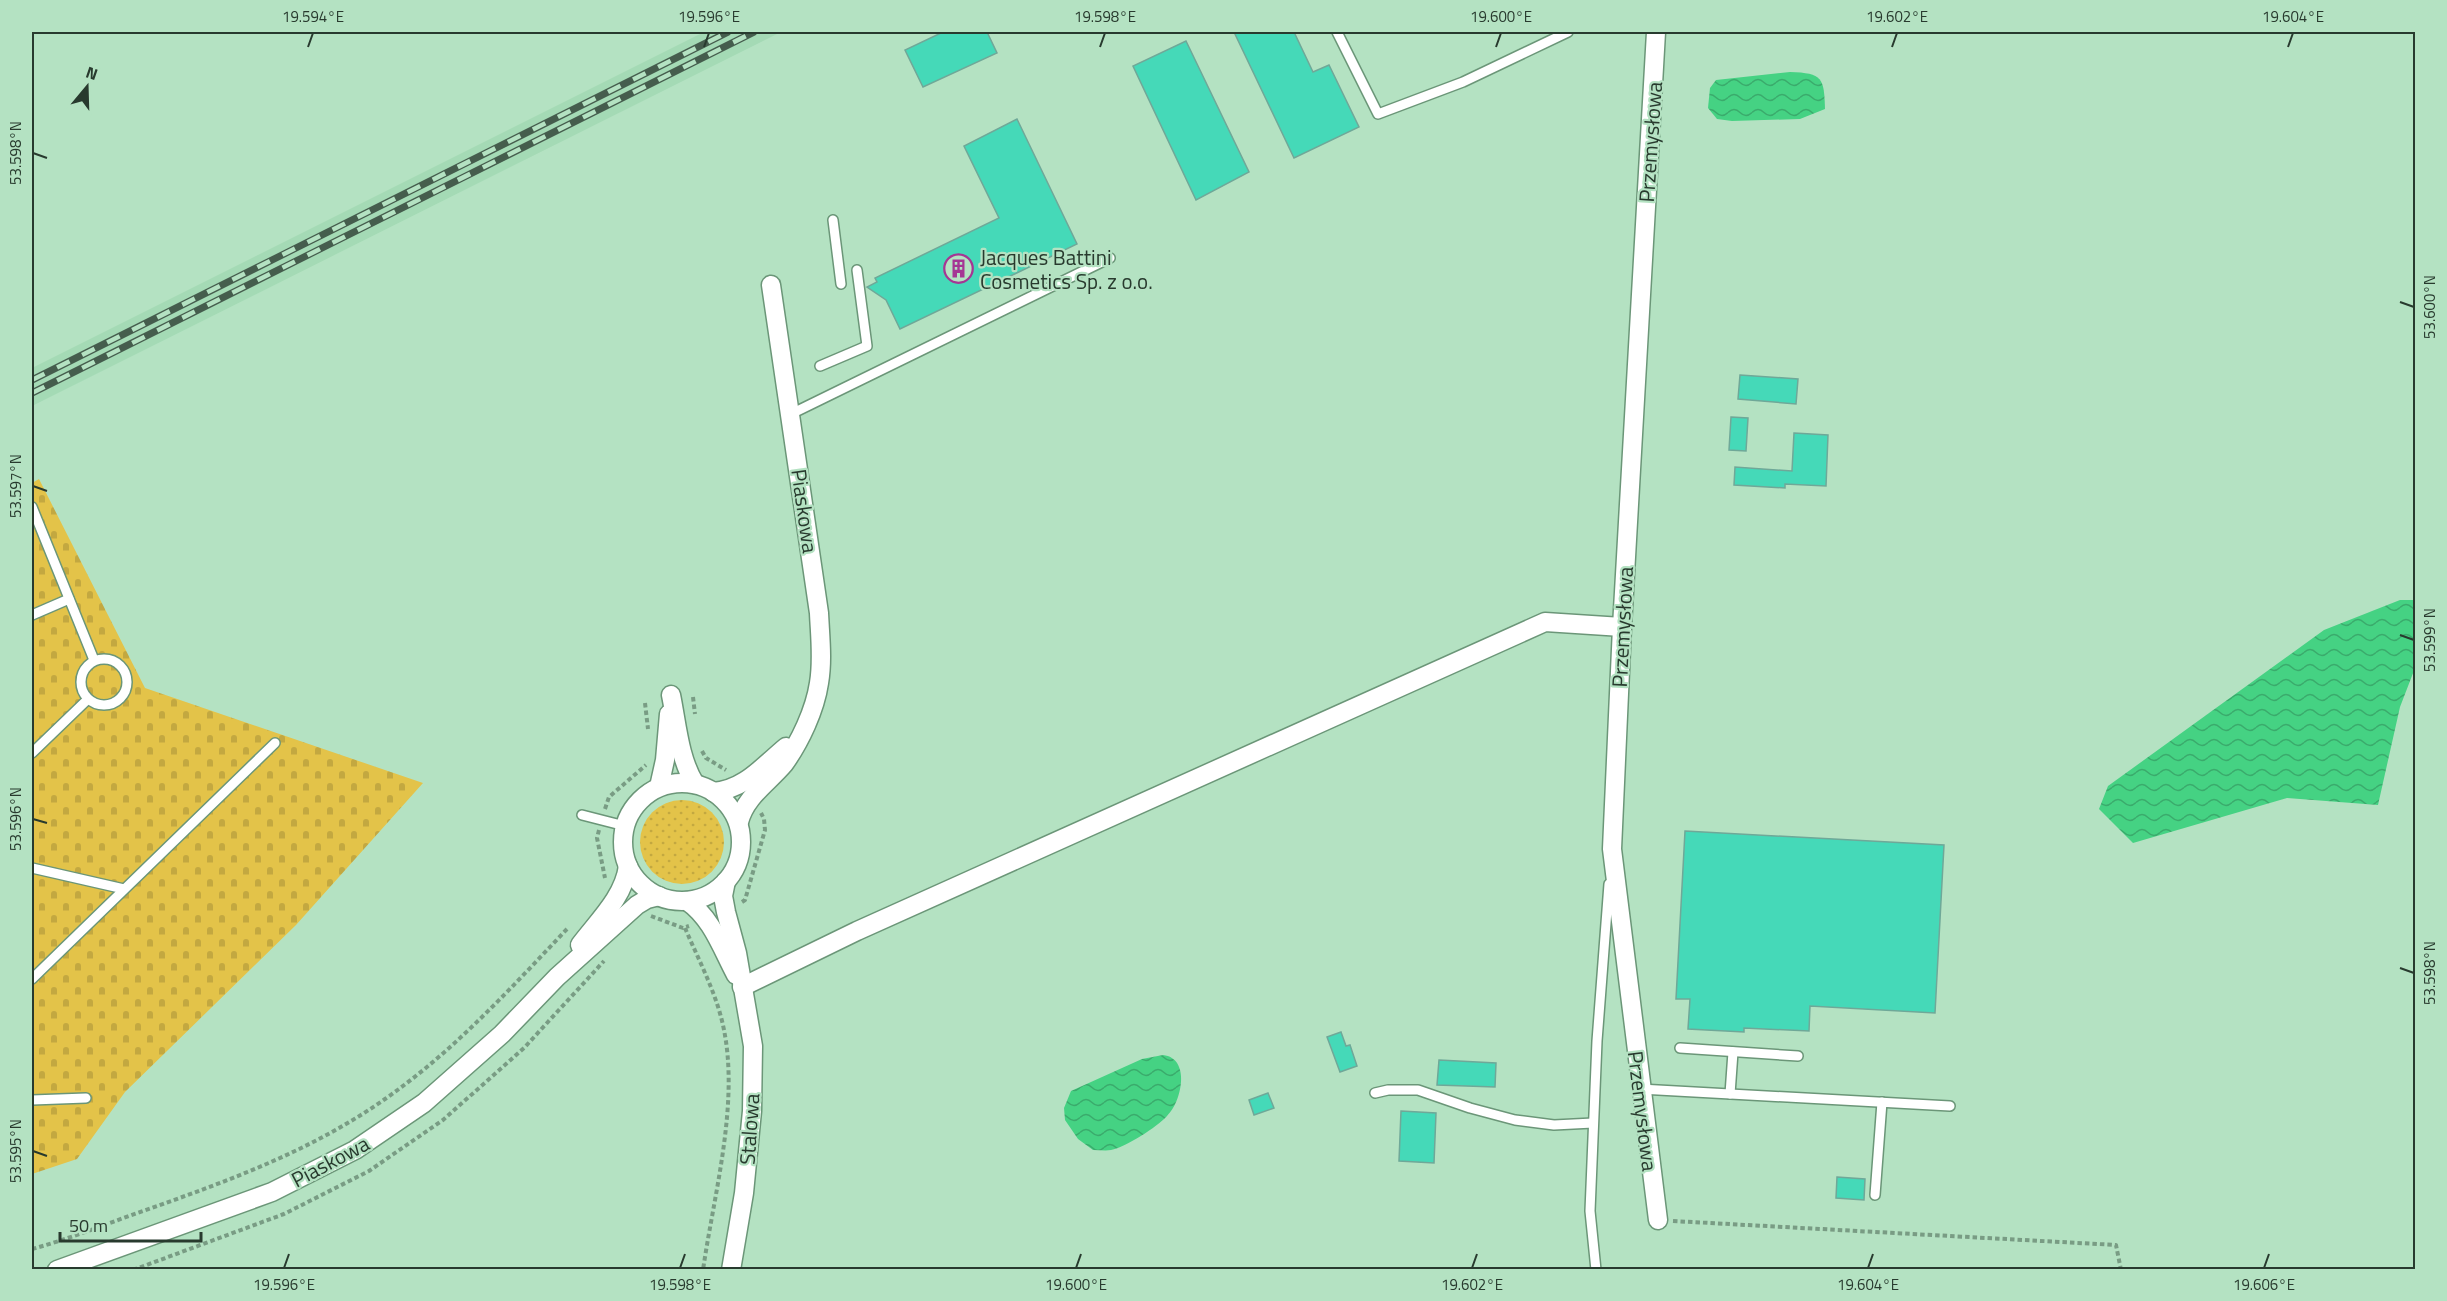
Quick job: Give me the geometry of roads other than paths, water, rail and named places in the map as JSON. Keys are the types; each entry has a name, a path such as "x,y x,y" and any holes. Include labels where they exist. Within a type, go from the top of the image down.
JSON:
{"street":[{"name":"Przemysłowa","path":"1656,32 1622,627 1612,849 1658,1220"},
{"name":"Piaskowa","path":"687,901 703,897 726,880 737,861 741,841 739,822 746,792 784,763 801,734 819,684 821,656 819,613 771,285"},
{"path":"742,987 857,931 1545,622 1622,627"},
{"path":"659,787 665,760 671,695 688,773 695,784"},
{"path":"625,826 631,812 640,801 659,787 682,783 695,784 724,799 739,822"},
{"path":"713,792 746,792"},
{"name":"Piaskowa","path":"557,976 621,891 626,880 628,866 623,842 625,826"},
{"path":"628,866 636,879 659,896 687,901"},
{"name":"Stalowa","path":"726,880 723,896 737,953 753,1046 752,1110 744,1193 731,1269"},
{"name":"Piaskowa","path":"57,1269 272,1192 355,1150 424,1103 502,1034 557,976 637,905 659,896"},
{"name":"Stalowa","path":"687,901 699,909 707,919 742,987"}],"lane":[{"path":"1337,32 1378,114 1463,82 1568,32"},
{"path":"833,220 841,284"},
{"path":"791,414 1110,258"},
{"path":"820,366 867,346 857,270"},
{"path":"32,507 94,660"},
{"path":"32,615 69,599"},
{"path":"109,659 122,666 128,681 126,689 117,701 110,705 94,704 88,699 83,693 80,678 87,665 94,660 109,659"},
{"path":"32,753 88,699"},
{"path":"32,980 275,743"},
{"path":"582,815 625,826"},
{"path":"1596,1269 1590,1211 1593,1124 1612,849"},
{"path":"32,868 124,889"},
{"path":"1680,1048 1798,1056"},
{"path":"1730,1094 1733,1052"},
{"path":"1640,1089 1950,1106"},
{"path":"1375,1093 1388,1090 1418,1090 1470,1108 1515,1120 1554,1125 1593,1124"},
{"path":"32,1100 87,1098"},
{"path":"1875,1195 1881,1102"}],"water":[{"path":"1790,72 1809,74 1819,79 1824,90 1825,109 1800,119 1732,121 1717,119 1708,108 1710,88 1716,80"},
{"path":"2400,600 2415,600 2415,668 2400,707 2378,805 2287,798 2133,843 2099,809 2108,786 2324,630"},
{"path":"1163,1055 1172,1058 1178,1064 1181,1072 1177,1101 1167,1116 1141,1136 1111,1150 1093,1150 1078,1139 1065,1120 1064,1108 1071,1091 1142,1059"}],"railway":[{"path":"32,380 728,32"},
{"path":"32,393 754,32"}],"place":[{"name":"Jacques Battini Cosmetics Sp. z o.o.","path":"959,269"}]}
